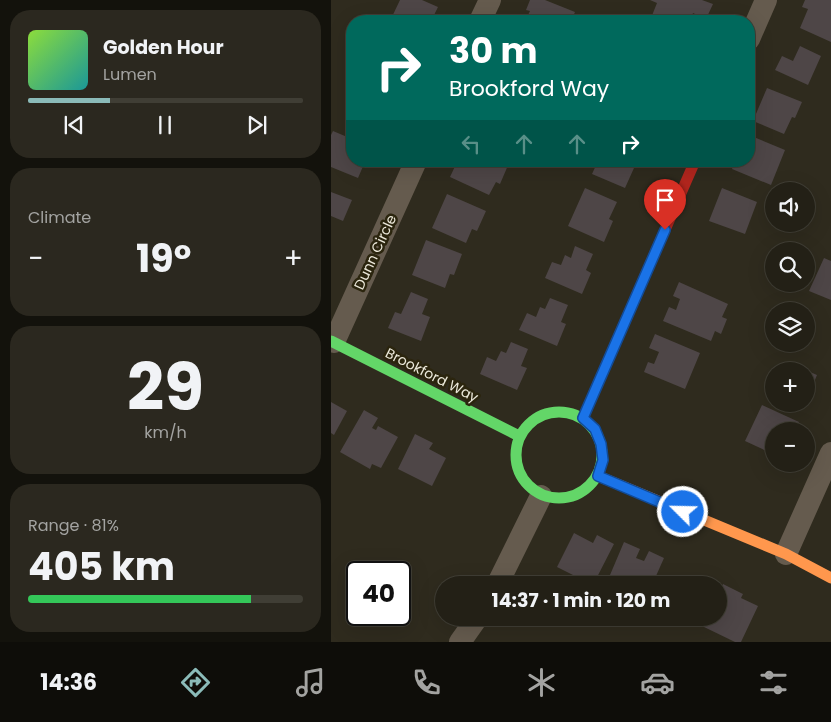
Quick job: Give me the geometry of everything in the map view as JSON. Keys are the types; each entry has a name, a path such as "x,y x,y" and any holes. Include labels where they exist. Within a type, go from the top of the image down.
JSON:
{"street":[{"path":"484,15 490,0"},
{"path":"755,25 766,0"},
{"name":"Dunn Circle","path":"332,342 413,167"},
{"path":"583,418 692,167"},
{"name":"Brookford Way","path":"332,342 519,436"},
{"path":"559,411 583,418 595,429 601,444 603,460 598,476 583,492 563,499 541,496 529,488 515,464 515,450 519,436 535,418 559,411"},
{"path":"785,554 831,452"},
{"path":"598,476 785,554 831,578"},
{"path":"501,576 541,496"},
{"path":"460,642 471,626"}],"building":[{"path":"400,0 422,0 438,7 434,15 393,15"},
{"path":"530,0 545,0 575,12 574,15 528,15 530,11 526,10"},
{"path":"650,0 702,0 713,4 708,15 693,13 692,15 652,15 657,3"},
{"path":"805,0 831,0 831,42 800,28 808,9 802,7"},
{"path":"800,46 821,56 808,85 775,70 782,56 793,61"},
{"path":"767,88 802,102 795,118 792,117 784,134 755,122 755,116"},
{"path":"333,131 346,136 346,167 363,167 358,178 331,167 331,135"},
{"path":"755,138 785,150 772,182 765,183 732,169 733,167 755,167"},
{"path":"455,167 507,167 500,184 496,182 489,195 450,177"},
{"path":"595,167 634,168 625,188 592,174"},
{"path":"585,188 617,202 609,219 613,221 604,242 568,226"},
{"path":"722,188 757,202 745,234 709,221"},
{"path":"331,192 352,200 343,221 331,216"},
{"path":"447,194 486,211 477,231 472,229 466,243 432,228"},
{"path":"426,240 462,254 454,275 450,274 445,288 412,275"},
{"path":"575,246 593,254 586,270 591,273 582,294 545,278 552,262 561,265 565,255 571,258"},
{"path":"824,258 831,261 831,300 811,292 815,292 815,278"},
{"path":"679,282 728,304 722,317 727,319 721,334 715,331 711,341 663,321 669,307 676,310 680,299 673,296"},
{"path":"411,292 428,299 422,314 430,317 421,341 388,328 395,312 401,314"},
{"path":"550,298 568,305 561,322 566,324 557,346 519,330 527,313 536,317 540,307 545,309"},
{"path":"655,334 700,353 685,389 644,372 648,362 654,364 659,352 649,348"},
{"path":"511,342 528,349 521,366 527,368 517,390 480,374 487,357 496,361 501,351 506,353"},
{"path":"331,402 347,411 334,435 331,433"},
{"path":"762,405 765,406 765,412 777,412 799,422 765,422 765,450 745,441"},
{"path":"364,410 378,418 372,428 376,430 378,426 398,437 381,468 372,464 370,469 340,452"},
{"path":"415,434 433,443 429,449 446,458 432,486 398,469"},
{"path":"574,533 593,543 597,535 614,544 598,576 575,576 557,567"},
{"path":"624,542 640,549 636,558 644,561 649,551 664,558 656,576 610,575"},
{"path":"727,586 743,594 741,598 758,606 741,642 735,642 702,626 727,626"}],"traffic: fast":[{"path":"331,341 519,436"},
{"path":"559,412 576,415 590,424 599,438 602,455 599,472 590,486 576,495 559,498 542,495 528,486 519,472 516,455 519,438 528,424 542,415 559,412"}],"traffic: slow":[{"path":"598,476 786,554 831,578"}],"traffic: jam":[{"path":"583,418 692,167"}],"route":[{"path":"665,230 583,418 595,429 601,444 603,460 598,476 683,512"}]}
